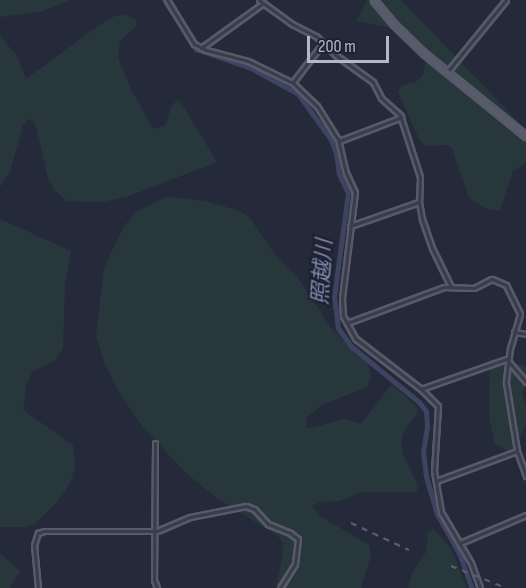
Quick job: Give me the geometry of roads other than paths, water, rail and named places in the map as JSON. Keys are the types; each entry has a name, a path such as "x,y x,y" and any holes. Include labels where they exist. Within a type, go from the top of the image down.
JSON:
{"main road":[{"path":"374,0 406,37 526,136"}],"street":[{"path":"167,0 194,44 248,61 293,82 317,106 339,141 346,173 355,192 342,298 347,323 362,344 435,402 439,410 434,441 436,481 443,517 471,563 480,588"},
{"path":"258,0 316,36 373,82 381,98 402,117 420,177 419,202 432,248 451,286"},
{"path":"448,71 506,0"},
{"path":"201,48 262,4"},
{"path":"293,82 323,43"},
{"path":"339,141 402,117"},
{"path":"350,226 419,202"},
{"path":"347,323 451,286 474,288 492,279 504,283 520,312 514,332 506,383 517,451 526,476"},
{"path":"514,332 526,334"},
{"path":"421,389 509,359"},
{"path":"509,359 526,382"},
{"path":"155,443 157,531 154,570 157,588"},
{"path":"436,481 517,451"},
{"path":"38,588 34,545 38,533 44,531 157,531 190,517 240,506 250,507 268,524 293,534 298,539 295,564 280,588"},
{"path":"460,543 526,515"}],"waterway":[{"name":"照越川","path":"164,0 196,49 251,68 298,94 330,138 336,153 339,174 348,193 334,296 338,328 352,347 419,402 426,411 427,427 423,452 426,476 437,514 459,553 472,588"}],"railway":[{"path":"351,523 409,550"},
{"path":"451,566 506,588"}]}
